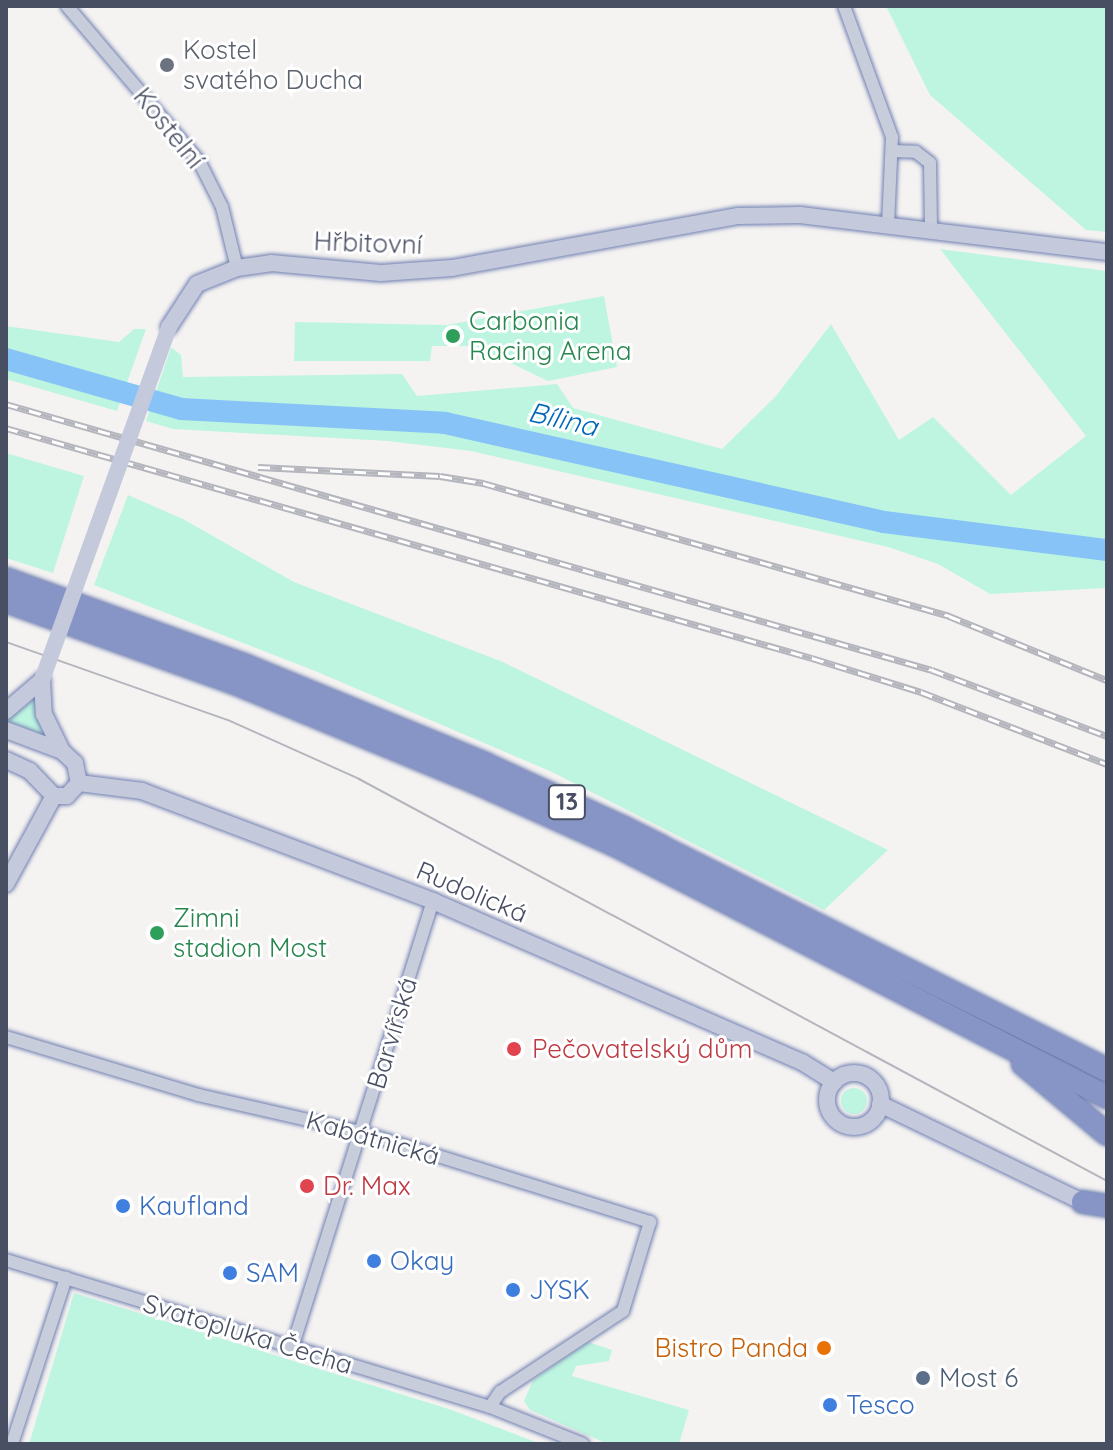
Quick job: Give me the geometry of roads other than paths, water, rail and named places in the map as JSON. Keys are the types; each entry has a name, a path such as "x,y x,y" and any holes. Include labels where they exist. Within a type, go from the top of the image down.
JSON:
{"highway":[{"name":"13","path":"6,579 244,665 485,764 624,828 1107,1070"},
{"name":"13","path":"6,601 235,683 489,788 615,845 1107,1097"},
{"path":"980,1033 1107,1134"},
{"path":"1083,1202 1107,1206"}],"street":[{"name":"Kostelní","path":"67,6 199,161 222,207 237,268"},
{"path":"844,6 892,137 888,225"},
{"path":"892,151 916,152 930,163 931,230"},
{"name":"Hřbitovní","path":"42,680 169,327 197,284 237,268 271,263 381,273 452,268 668,225 768,214 888,225 1107,252"},
{"path":"6,711 42,680"},
{"path":"6,760 30,771 54,796 67,796 79,783 75,763 62,751 44,714 42,680"},
{"path":"6,730 62,751"},
{"name":"Rudolická","path":"79,783 142,791 433,901 802,1062 834,1082"},
{"path":"6,884 54,796"},
{"name":"Barvířská","path":"292,1348 433,901"},
{"name":"Kabátnická","path":"6,1037 183,1091 361,1132 650,1222 623,1311 500,1392 490,1407"},
{"path":"848,1074 865,1076 878,1088 880,1104 867,1123 844,1125 828,1106 834,1082 848,1074"},
{"path":"880,1104 1107,1215"},
{"name":"Svatopluka Čecha","path":"6,1260 490,1407 583,1444"},
{"path":"12,1444 66,1278"}],"waterway":[{"name":"Bílina","path":"6,359 181,409 445,423 884,522 1107,550"}],"tram line":[{"path":"6,642 228,720 359,779 1107,1181"}],"railway":[{"path":"6,404 932,670 1107,736"},
{"path":"6,428 812,658 921,692 1107,764"},
{"path":"258,467 440,476 483,483 949,616 1107,680"}],"place":[{"name":"Kostel svatého Ducha","path":"167,65"},
{"name":"Carbonia Racing Arena","path":"453,336"},
{"name":"Zimni stadion Most","path":"157,933"},
{"name":"Pečovatelský dům","path":"514,1049"},
{"name":"Dr. Max","path":"307,1186"},
{"name":"Kaufland","path":"123,1206"},
{"name":"Okay","path":"374,1261"},
{"name":"SAM","path":"230,1273"},
{"name":"JYSK","path":"513,1290"},
{"name":"Bistro Panda","path":"824,1348"},
{"name":"Most 6","path":"923,1378"},
{"name":"Tesco","path":"830,1405"}]}
